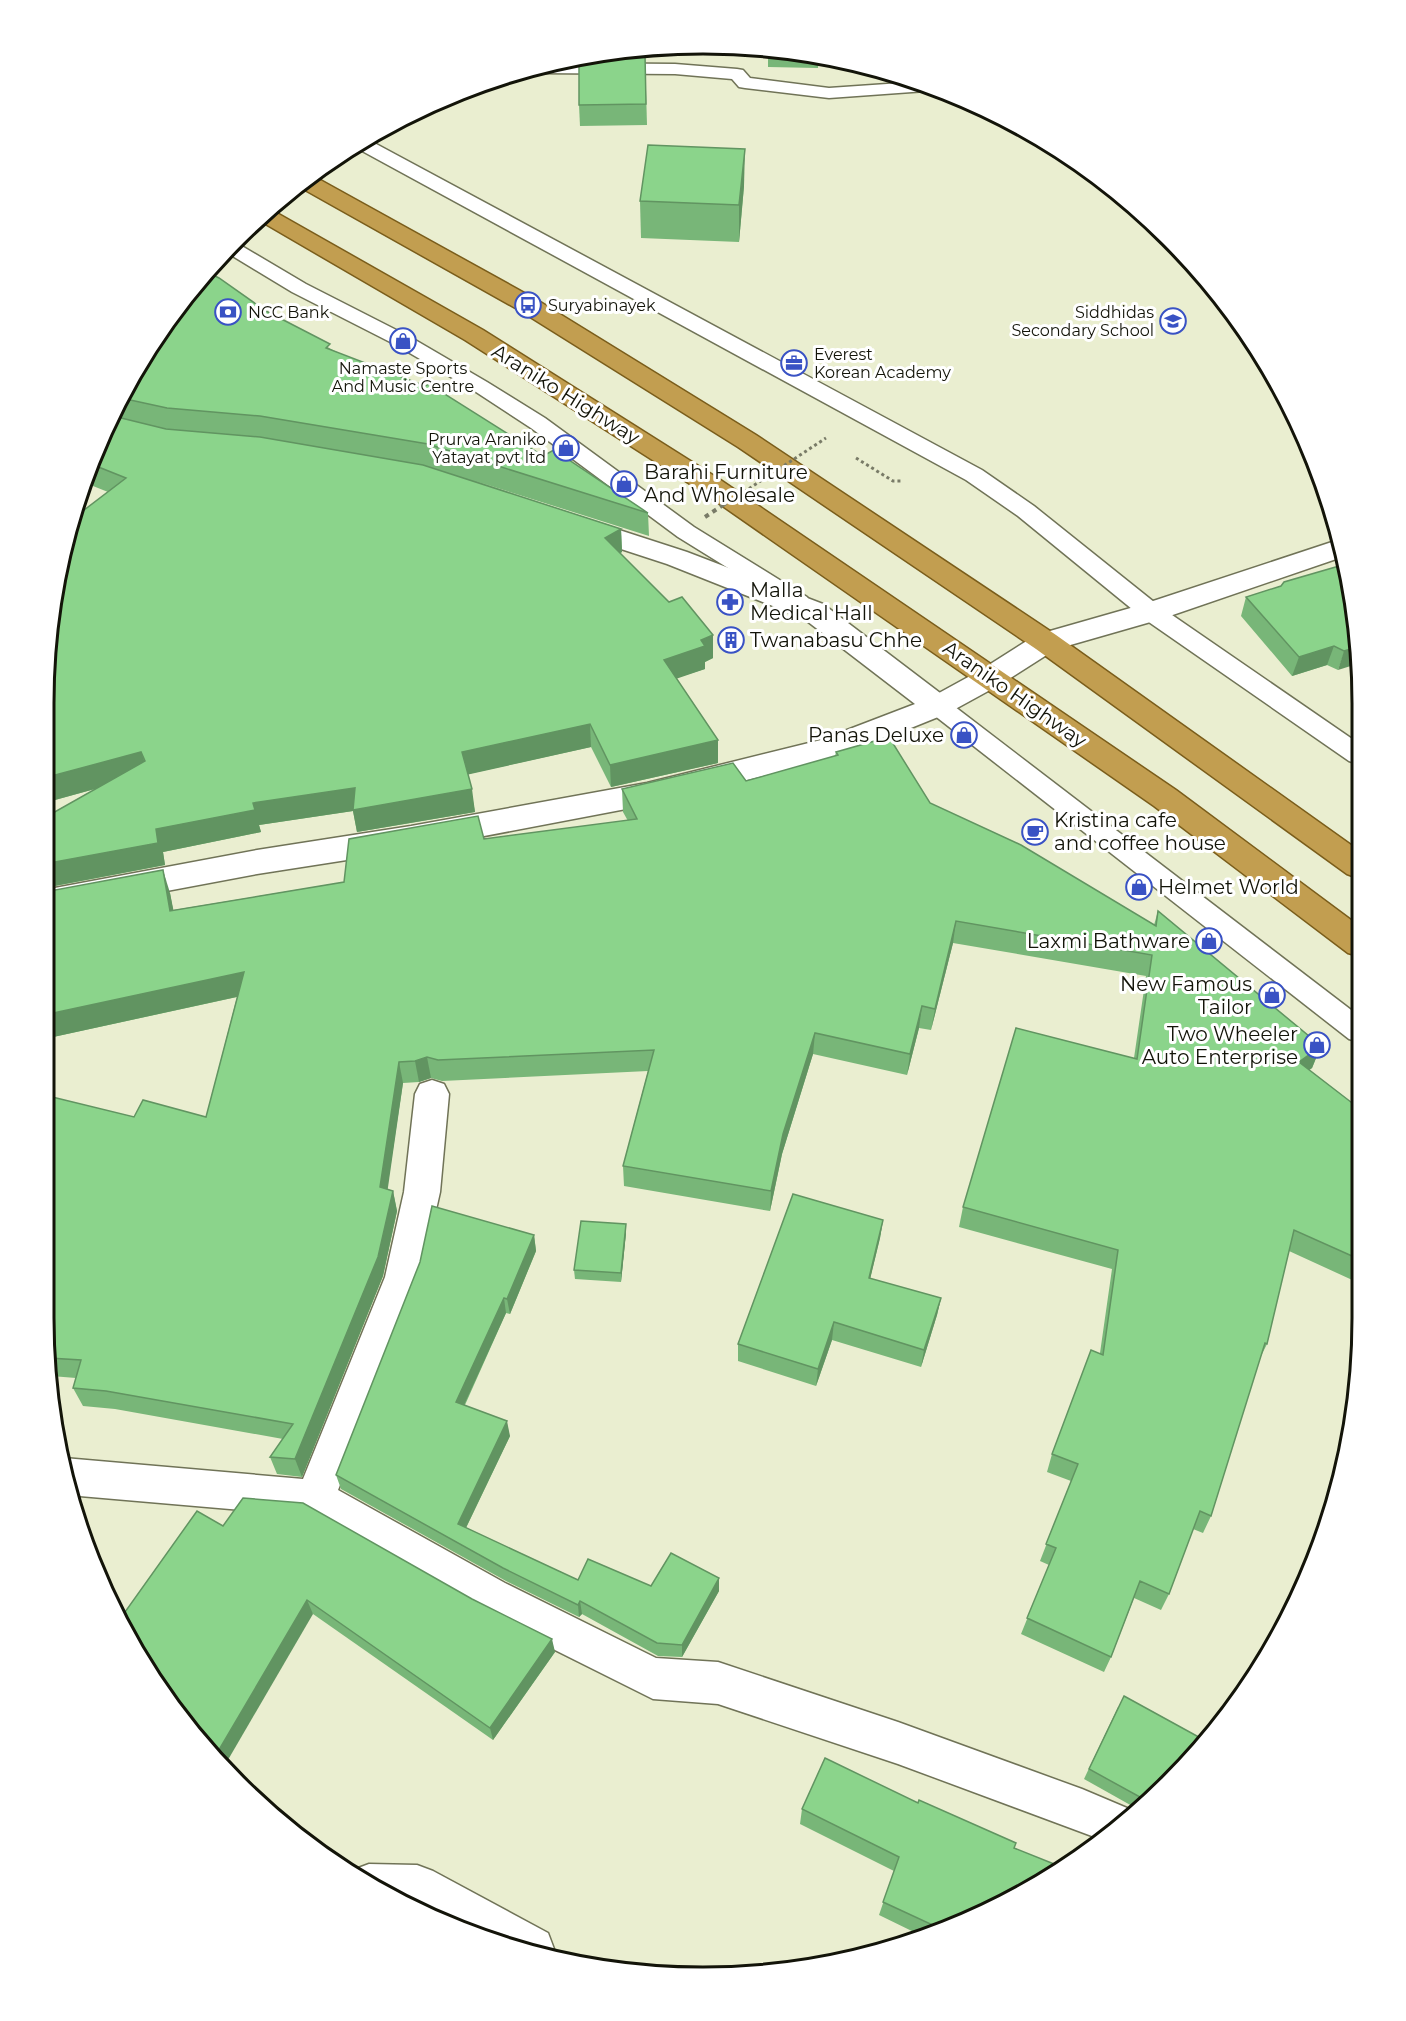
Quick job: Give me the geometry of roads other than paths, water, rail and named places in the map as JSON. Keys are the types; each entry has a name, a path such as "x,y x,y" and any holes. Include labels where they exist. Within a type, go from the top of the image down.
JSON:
{"highway":[{"path":"312,185 528,305 747,441 1046,642 1352,862"},
{"name":"Araniko Highway","path":"271,218 474,335 700,479 1165,798 1352,939"}],"street":[{"path":"554,518 677,558 813,611 938,706"},
{"path":"54,900 257,862 411,838 646,794 828,749 938,706 991,677 1046,642 1151,612 1334,550"},
{"path":"315,1498 403,1277 422,1192 432,1094"},
{"path":"74,1477 315,1498 491,1598 653,1678 718,1683 897,1743 1111,1822"},
{"path":"391,1887 417,1887 512,1938"}],"lane":[{"path":"567,68 675,69 737,74 745,83 829,93 910,88"},
{"path":"369,147 974,475 1026,511 1151,612 1352,751"},
{"path":"238,251 299,288 403,341 480,386 546,428 686,532 813,611"},
{"path":"938,706 1352,1025"}],"place":[{"name":"Suryabinayek","path":"528,305"},
{"name":"NCC Bank","path":"228,312"},
{"name":"Siddhidas Secondary School","path":"1173,321"},
{"name":"Namaste Sports And Music Centre","path":"403,341"},
{"name":"Everest Korean Academy","path":"794,363"},
{"name":"Prurva Araniko Yatayat pvt ltd","path":"566,448"},
{"name":"Barahi Furniture And Wholesale","path":"624,484"},
{"name":"Malla Medical Hall","path":"730,602"},
{"name":"Twanabasu Chhe","path":"731,640"},
{"name":"Panas Deluxe","path":"964,735"},
{"name":"Kristina cafe and coffee house","path":"1035,832"},
{"name":"Helmet World","path":"1139,887"},
{"name":"Laxmi Bathware","path":"1209,941"},
{"name":"New Famous Tailor","path":"1272,995"},
{"name":"Two Wheeler Auto Enterprise","path":"1317,1045"}]}
